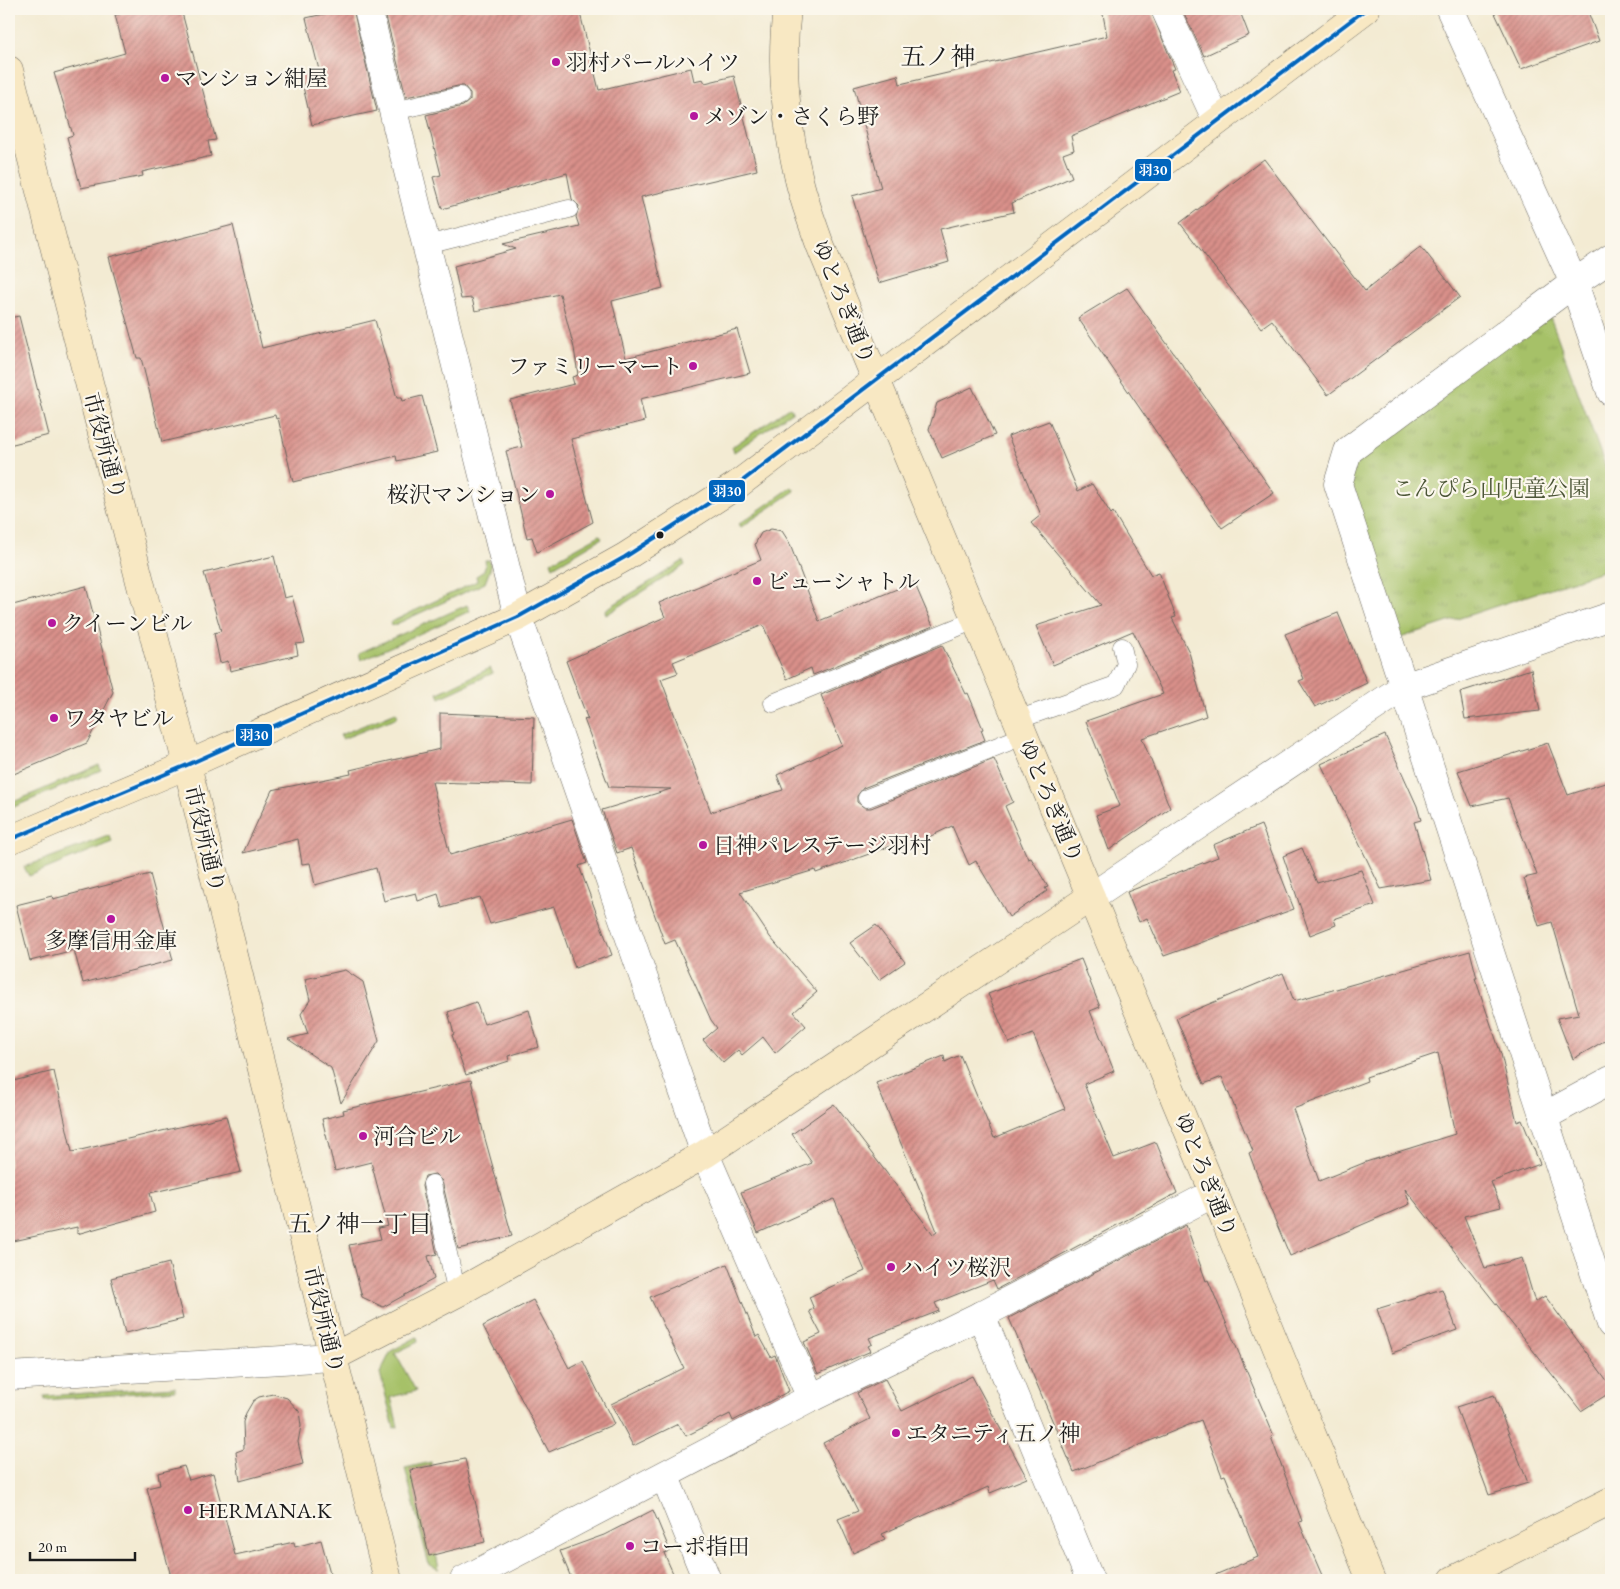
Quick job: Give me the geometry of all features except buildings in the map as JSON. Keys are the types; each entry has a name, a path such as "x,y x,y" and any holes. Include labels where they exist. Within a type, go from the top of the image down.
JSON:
{"street":[{"path":"368,9 518,617 705,1154 811,1398"},
{"name":"ゆとろぎ通り","path":"787,9 783,59 788,114 798,176 820,245 1214,1193 1371,1580"},
{"path":"1165,9 1216,121"},
{"path":"9,840 187,765 518,617 625,558 694,515 737,485 1366,9"},
{"path":"1450,9 1574,283 1611,392"},
{"name":"市役所通り","path":"9,70 187,765 388,1580"},
{"path":"1611,258 1574,283 1348,451 1338,484 1611,1324"},
{"path":"9,1376 332,1357 457,1293 705,1154 1404,687 1611,616"},
{"path":"1543,1117 1611,1080"},
{"path":"464,1580 665,1477 811,1398 981,1315 1214,1193"},
{"path":"981,1315 1090,1580"},
{"path":"665,1477 707,1580"},
{"path":"1453,1580 1611,1501"}],"lane":[{"path":"394,111 460,96"},
{"path":"426,245 569,209"},
{"path":"774,703 975,620"},
{"path":"867,798 1116,685 1126,664 1122,647"},
{"path":"432,1184 457,1293"}],"green space":[{"name":"こんぴら山児童公園","path":"1548,311 1611,481 1611,568 1400,638 1347,503 1348,449"},
{"path":"790,407 793,411 734,452 732,447"},
{"path":"792,487 795,491 741,527 739,524"},
{"path":"600,535 602,538 553,567 551,562"},
{"path":"485,560 489,560 491,567 485,583 392,626 391,622 477,581 476,576 485,568"},
{"path":"683,561 685,565 606,615 605,610"},
{"path":"467,605 470,611 361,660 359,653"},
{"path":"490,668 493,673 440,698 438,693"},
{"path":"396,712 398,717 342,739 340,735"},
{"path":"99,765 101,770 9,809 9,804"},
{"path":"110,836 112,842 29,876 24,867"},
{"path":"417,1337 418,1342 395,1353 416,1391 391,1397 398,1427 394,1428 380,1373 391,1351"},
{"path":"175,1387 176,1390 45,1400 44,1396"},
{"path":"431,1462 431,1465 410,1470 429,1556 436,1554 439,1569 429,1565 405,1468"}],"transit line":[{"name":"羽30","path":"9,840 187,765 518,617 625,557 737,485 1366,9"}],"place":[{"name":"羽村パールハイツ","path":"556,62"},
{"name":"マンション紺屋","path":"165,78"},
{"name":"メゾン・さくら野","path":"694,116"},
{"name":"ファミリーマート","path":"693,366"},
{"name":"桜沢マンション","path":"550,494"},
{"name":"ビューシャトル","path":"757,581"},
{"name":"クイーンビル","path":"52,623"},
{"name":"ワタヤビル","path":"54,718"},
{"name":"日神パレステージ羽村","path":"703,845"},
{"name":"多摩信用金庫","path":"111,919"},
{"name":"河合ビル","path":"363,1136"},
{"name":"ハイツ桜沢","path":"891,1267"},
{"name":"エタニティ五ノ神","path":"896,1433"},
{"name":"HERMANA.K","path":"188,1510"},
{"name":"コーポ指田","path":"630,1546"}],"district":[{"name":"五ノ神","path":"938,56"},
{"name":"五ノ神一丁目","path":"360,1223"}]}
